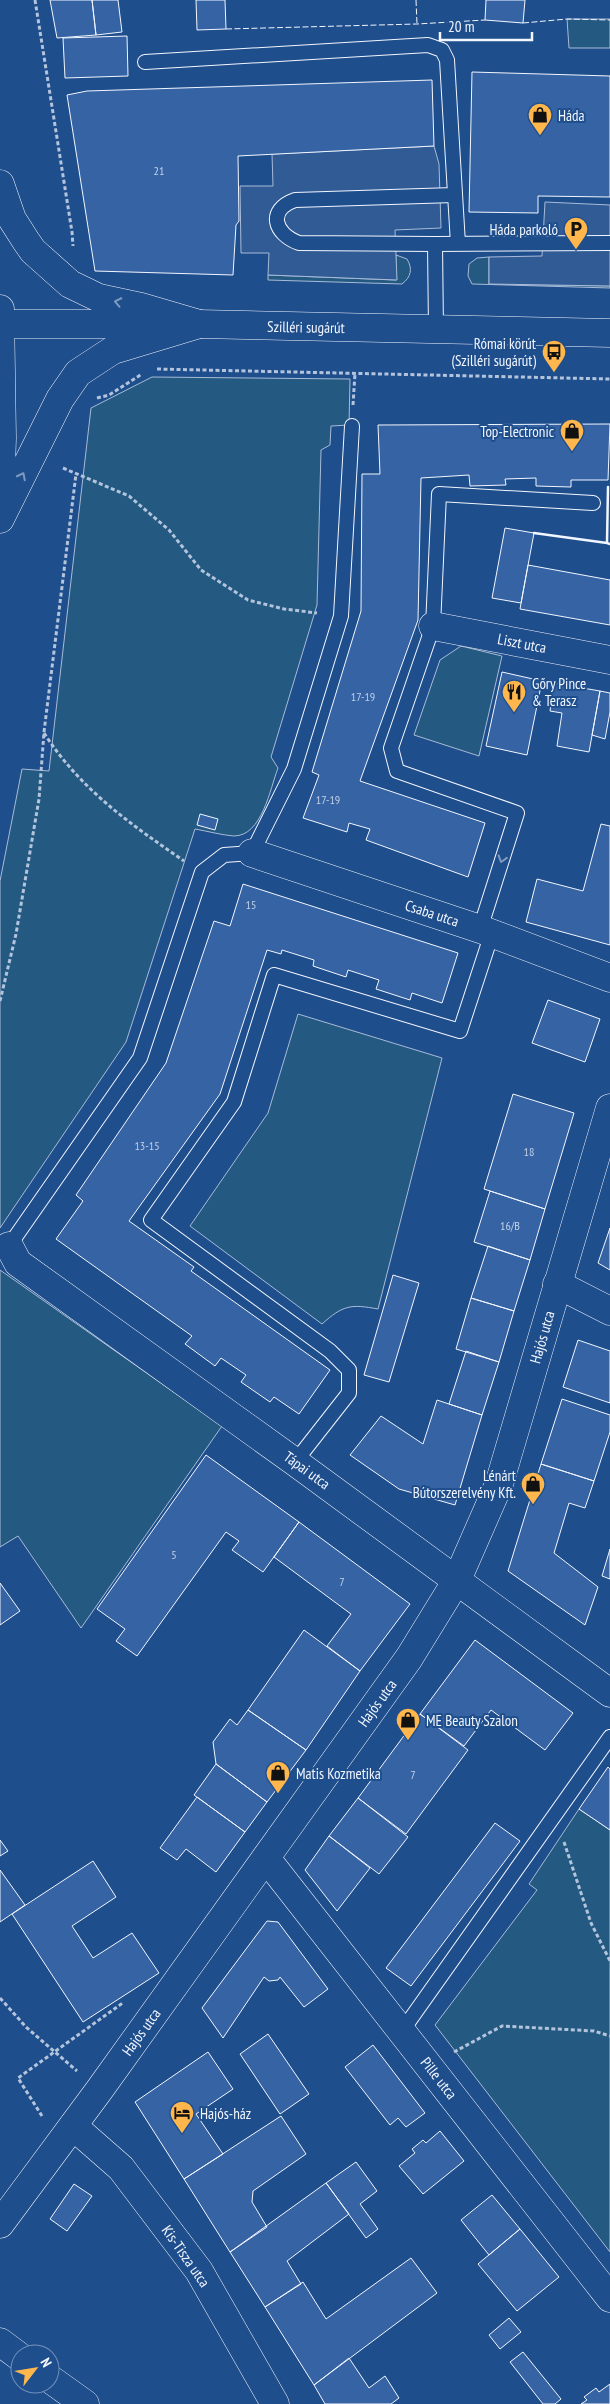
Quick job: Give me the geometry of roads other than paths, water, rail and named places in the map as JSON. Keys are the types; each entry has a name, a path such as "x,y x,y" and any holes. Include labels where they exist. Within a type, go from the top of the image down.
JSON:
{"main road":[{"path":"0,184 12,219 26,241 34,251 70,284 99,298 141,307 198,324"},
{"path":"0,319 0,499"},
{"name":"Szilléri sugárút","path":"0,319 610,333"},
{"path":"0,519 60,399 78,373 113,350 198,324"},
{"name":"Liszt utca","path":"433,626 610,660"},
{"name":"Csaba utca","path":"252,853 486,931 610,978"},
{"name":"Hajós utca","path":"0,2224 73,2126 409,1658 456,1580 499,1484 610,1108"},
{"name":"Tápai utca","path":"9,1246 18,1263 296,1462 610,1692"},
{"path":"557,1284 610,1311"},
{"name":"Pille utca","path":"266,1858 610,2298"},
{"name":"Kis-Tisza utca","path":"73,2126 121,2168 199,2271 275,2404"},
{"path":"60,2385 85,2404"}],"lane":[{"path":"145,62 428,45 442,50 448,60 458,244"},
{"path":"454,195 303,199 284,204 278,212 278,226 286,238 299,244 610,244"},
{"path":"435,244 436,330"},
{"path":"9,1246 140,1058 202,872 224,855 252,853 294,769 342,616 352,426"},
{"path":"296,1462 349,1393 349,1370 330,1351 151,1220 234,1102 274,975 460,1030 517,813 397,771 391,748 433,626 439,494 592,503"},
{"path":"402,2031 610,1737"}],"place":[{"name":"Háda","path":"540,136"},
{"name":"Háda parkoló","path":"576,250"},
{"name":"Római körút (Szilléri sugárút)","path":"554,373"},
{"name":"Top-Electronic","path":"572,452"},
{"name":"Gőry Pince & Terasz","path":"514,713"},
{"name":"Lénárt Bútorszerelvény Kft.","path":"533,1505"},
{"name":"ME Beauty Szalon","path":"408,1741"},
{"name":"Matis Kozmetika","path":"278,1794"},
{"name":"Hajós-ház","path":"182,2134"}]}
